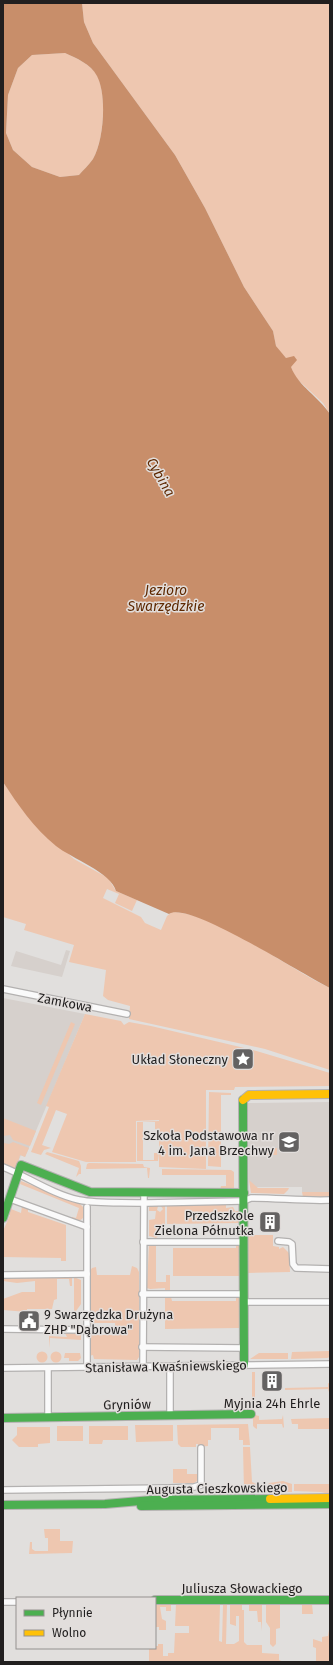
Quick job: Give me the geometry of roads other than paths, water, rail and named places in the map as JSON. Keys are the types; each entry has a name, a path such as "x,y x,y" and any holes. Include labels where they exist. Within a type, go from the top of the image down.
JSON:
{"street":[{"name":"Zamkowa","path":"3,989 128,1014"},
{"path":"244,1365 244,1198 242,1102 244,1097 249,1094 330,1094"},
{"path":"3,1167 20,1169 87,1192 244,1198 285,1198 292,1201 330,1200"},
{"path":"20,1169 35,1183 78,1200 144,1203 244,1198"},
{"path":"3,1218 20,1169"},
{"path":"143,1366 142,1294 144,1193"},
{"path":"10,1199 87,1228"},
{"path":"87,1207 87,1367"},
{"path":"278,1241 292,1244 293,1265 296,1268 330,1269"},
{"path":"143,1242 243,1242"},
{"path":"3,1275 87,1274"},
{"path":"142,1294 330,1302"},
{"path":"3,1330 87,1330"},
{"path":"142,1347 244,1348"},
{"name":"Stanisława Kwaśniewskiego","path":"3,1368 330,1364"},
{"path":"170,1366 170,1416"},
{"path":"48,1368 48,1417"},
{"name":"Gryniów","path":"3,1418 251,1414"},
{"path":"3,1490 194,1488 201,1485 201,1448"},
{"path":"169,1503 170,1488"},
{"name":"Augusta Cieszkowskiego","path":"3,1505 105,1504 136,1506 169,1503 330,1498"},
{"name":"Augusta Cieszkowskiego","path":"169,1503 330,1504"},
{"name":"Juliusza Słowackiego","path":"156,1600 330,1600"},
{"path":"3,1602 16,1602"}],"water":[{"name":"Jezioro Swarzędzkie","path":"3,3 82,3 84,22 93,43 175,155 205,208 244,287 273,331 276,346 286,358 294,356 297,360 291,367 294,374 330,414 330,988 222,928 199,918 180,913 169,914 116,891 113,884 107,878 90,866 63,851 48,839 27,816 3,782","holes":["65,53 87,65 97,76 102,94 103,118 100,141 93,159 79,175 60,177 32,167 13,150 6,133 8,95 18,68 32,55"]}],"place":[{"name":"Układ Słoneczny","path":"243,1059"},
{"name":"Szkoła Podstawowa nr 4 im. Jana Brzechwy","path":"289,1142"},
{"name":"Przedszkole Zielona Półnutka","path":"270,1222"},
{"name":"9 Swarzędzka Drużyna ZHP \"Dąbrowa\"","path":"29,1321"},
{"name":"Myjnia 24h Ehrle","path":"272,1381"}],"water label":[{"name":"Cybina","path":"161,477"}]}
